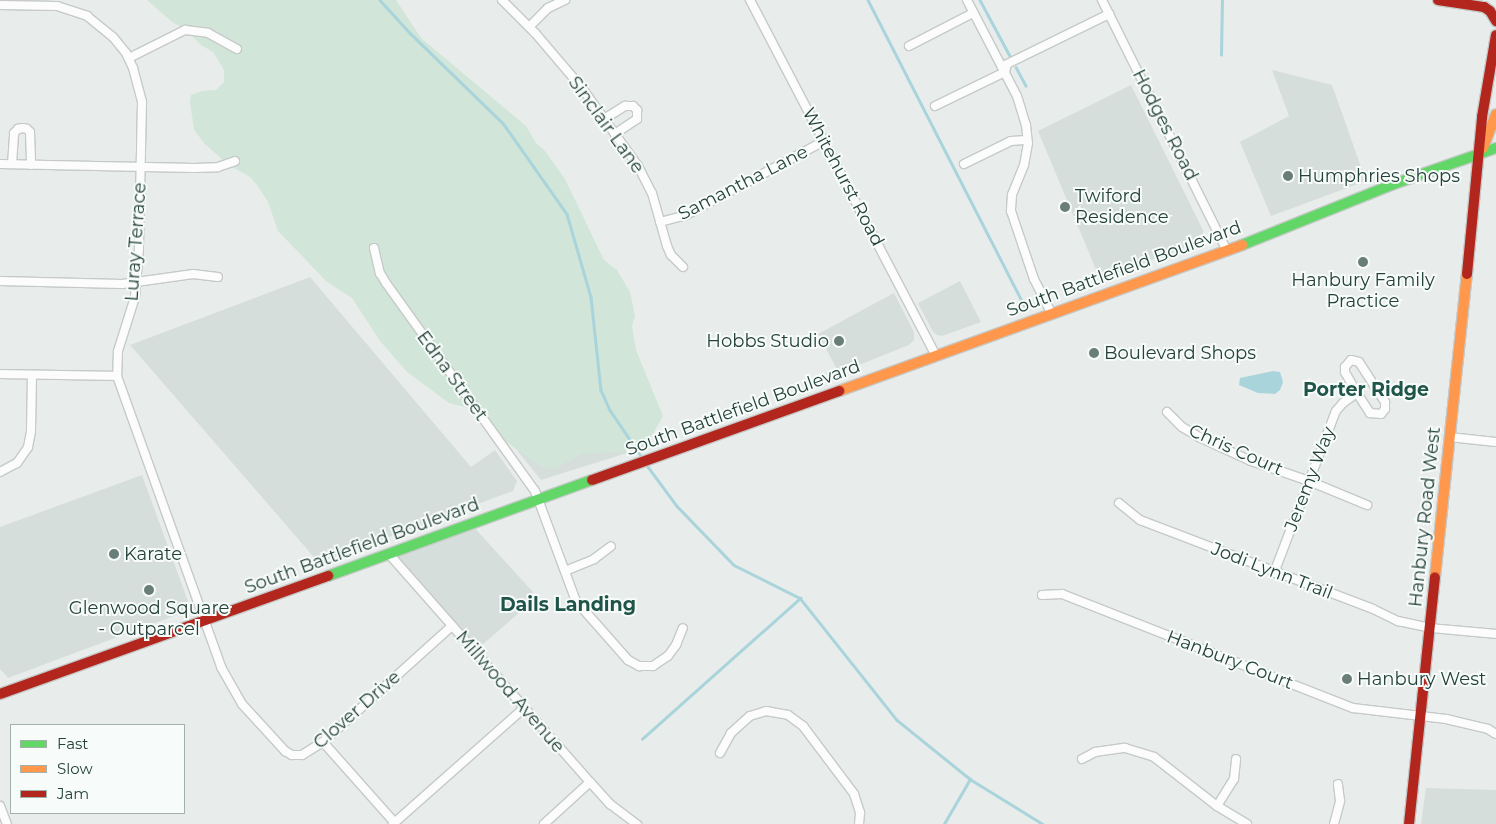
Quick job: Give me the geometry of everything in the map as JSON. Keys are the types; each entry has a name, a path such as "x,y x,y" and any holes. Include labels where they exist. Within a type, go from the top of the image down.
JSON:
{"main road":[{"path":"1438,0 1484,7 1490,10 1496,21"},
{"path":"1480,153 1482,117 1496,35"},
{"path":"1480,153 1496,114"},
{"name":"South Battlefield Boulevard","path":"0,694 539,500 936,354 1227,251 1391,185 1496,148"},
{"name":"Hanbury Road West","path":"1409,824 1480,153"}],"street":[{"name":"Sinclair Lane","path":"502,0 529,27 582,88 615,134 646,181 671,255 683,267"},
{"path":"529,27 548,8 565,0"},
{"name":"Whitehurst Road","path":"750,0 936,354"},
{"path":"967,0 1017,96 1027,140 1024,164 1012,195 1011,211 1034,279 1051,313"},
{"name":"Hodges Road","path":"1102,0 1227,251"},
{"name":"Luray Terrace","path":"0,5 46,5 74,10 105,29 129,58 142,102 137,282 131,313 118,351 117,376 204,620"},
{"path":"909,46 974,13"},
{"path":"1005,72 1007,64 1109,14"},
{"path":"129,58 185,30 208,33 236,49"},
{"path":"935,106 1005,72"},
{"path":"604,119 624,106 633,106 637,110 637,119 615,134"},
{"path":"12,164 14,133 22,128 30,132 31,165"},
{"path":"964,164 1011,141 1027,140"},
{"name":"Samantha Lane","path":"660,222 686,215 824,141"},
{"path":"0,164 211,168 235,161"},
{"name":"Edna Street","path":"374,248 380,273 386,283 510,456 539,500 576,601 633,664 646,668 660,663 676,645 683,628"},
{"path":"0,280 137,282 193,274 218,277"},
{"path":"1352,360 1359,362 1385,402 1385,409 1381,414 1370,413 1357,394 1345,372 1345,367 1352,360"},
{"path":"0,374 117,376"},
{"path":"0,472 17,463 28,447 31,431 32,375"},
{"name":"Jeremy Way","path":"1274,573 1336,411 1343,403 1357,394"},
{"name":"Chris Court","path":"1167,412 1182,427 1199,438 1250,461 1309,481 1366,504"},
{"path":"1449,437 1496,442"},
{"name":"Jodi Lynn Trail","path":"1119,503 1140,520 1372,609 1398,621 1430,628 1496,634"},
{"path":"565,571 594,559 611,546"},
{"name":"Millwood Avenue","path":"389,554 610,804 637,824"},
{"name":"Hanbury Court","path":"1042,595 1062,594 1353,708 1421,716 1492,729"},
{"name":"Clover Drive","path":"204,620 234,692 280,747 292,755 309,752 323,742 452,626"},
{"path":"323,742 394,823 524,708"},
{"path":"720,753 731,733 750,716 766,711 788,715 803,726 854,794 860,813 859,824"},
{"path":"1492,729 1496,734"},
{"path":"1082,759 1110,749 1140,751 1154,757 1218,806 1247,824"},
{"path":"1218,806 1234,779 1236,759"},
{"path":"544,824 590,782"},
{"path":"1334,824 1340,801 1338,784"},
{"path":"0,806 6,824"}],"shaded area":[{"path":"1272,70 1332,85 1366,181 1271,216 1240,142 1289,116"},
{"path":"1131,85 1203,230 1203,236 1197,243 1100,279 1038,131"},
{"path":"310,277 471,467 495,450 517,481 513,491 319,563 130,345"},
{"path":"960,281 981,322 942,336 937,335 933,332 918,303"},
{"name":"Hobbs Studio","path":"894,293 914,332 914,340 909,345 839,373 818,334"},
{"path":"617,399 646,447 541,480 508,439"},
{"path":"142,475 189,604 187,611 8,678 0,669 0,527"},
{"path":"471,524 533,592 520,612 474,652 389,554"},
{"path":"1426,788 1496,790 1496,824 1421,824"}],"green space":[{"path":"147,0 396,0 421,38 526,126 536,143 545,151 565,179 604,260 617,270 630,292 635,316 632,326 636,350 663,416 649,441 640,448 631,451 581,454 556,468 542,467 505,441 489,420 476,410 449,403 407,372 380,341 352,298 327,282 278,231 268,202 250,177 227,164 204,143 194,130 190,102 191,95 202,91 216,90 224,82 224,70 213,52 201,45 186,30 172,22"}],"water":[{"path":"1273,371 1280,372 1283,382 1280,390 1275,394 1258,393 1239,385 1240,378"}],"waterway":[{"path":"380,0 410,33 503,123 567,214 591,297 601,390 610,410 643,459"},
{"path":"868,0 1024,305"},
{"path":"980,0 1010,56"},
{"path":"1221,55 1222,0"},
{"path":"1016,67 1026,86"},
{"path":"646,464 677,506 734,565 800,598 897,720 970,779 1043,824"},
{"path":"642,739 800,598"},
{"path":"944,824 970,779"}],"traffic: fast":[{"path":"1242,245 1391,185 1496,148"},
{"path":"328,576 592,480"}],"traffic: slow":[{"path":"1483,148 1496,114"},
{"path":"839,391 1242,245"},
{"path":"1435,577 1467,274"}],"traffic: jam":[{"path":"1438,0 1484,7 1490,11 1496,21"},
{"path":"1467,274 1482,117 1496,35"},
{"path":"592,480 839,391"},
{"path":"0,694 328,576"},
{"path":"1409,824 1435,577"}],"place":[{"name":"Humphries Shops","path":"1288,176"},
{"name":"Twiford Residence","path":"1065,207"},
{"name":"Hanbury Family Practice","path":"1363,262"},
{"name":"Hobbs Studio","path":"839,341"},
{"name":"Boulevard Shops","path":"1094,353"},
{"name":"Karate","path":"114,554"},
{"name":"Glenwood Square - Outparcel","path":"149,590"},
{"name":"Hanbury West","path":"1347,679"}],"district":[{"name":"Porter Ridge","path":"1366,390"},
{"name":"Dails Landing","path":"568,605"}]}
